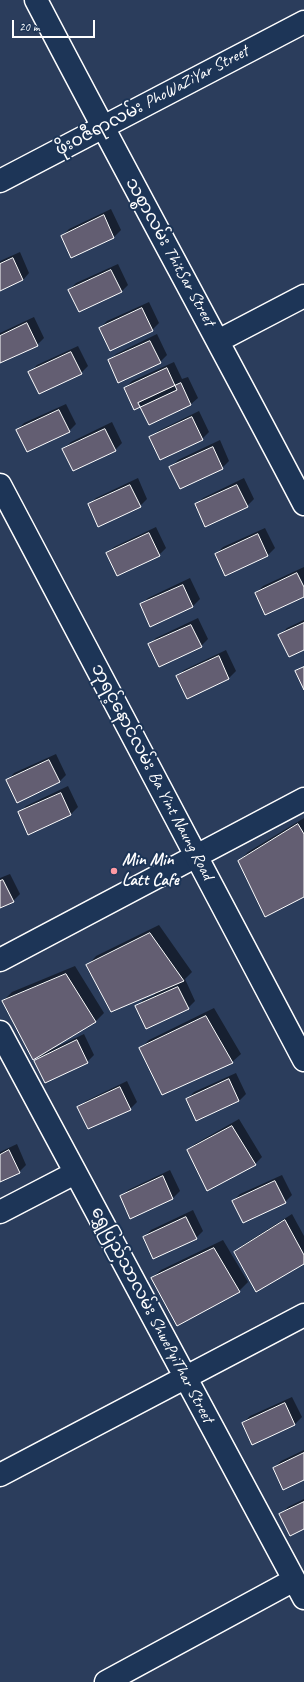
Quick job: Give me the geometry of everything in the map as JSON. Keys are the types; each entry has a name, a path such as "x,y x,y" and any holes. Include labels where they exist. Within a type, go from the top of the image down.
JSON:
{"street":[{"name":"သစ္စာလမ်း ThitSar Street","path":"36,0 102,127 304,504"},
{"name":"ဖိုးဝဇီရာလမ်း PhoWaZiYar Street","path":"0,181 304,22"},
{"path":"218,341 304,296"},
{"name":"ဘုရင့်နောင်လမ်း Ba Yint Naung Road","path":"0,485 304,1060"},
{"path":"0,960 196,857 304,798"},
{"name":"ရွှေပြည်သာလမ်း ShwePyiThar Street","path":"0,1032 304,1598"},
{"path":"0,1212 75,1172"},
{"path":"0,1475 304,1315"},
{"path":"106,1682 294,1580"}],"building":[{"path":"104,215 114,238 71,258 61,236"},
{"path":"13,258 23,280 0,291 0,264"},
{"path":"111,270 122,292 79,312 68,290"},
{"path":"142,308 153,331 110,351 99,328"},
{"path":"27,323 38,346 0,363 0,336"},
{"path":"150,341 161,363 118,383 108,360"},
{"path":"71,352 82,374 39,394 28,372"},
{"path":"167,368 177,390 134,410 124,388"},
{"path":"181,383 191,405 149,425 138,403"},
{"path":"59,410 70,432 27,452 16,430"},
{"path":"192,417 203,440 160,460 149,437"},
{"path":"105,429 116,451 73,471 62,449"},
{"path":"213,447 223,469 180,489 169,467"},
{"path":"130,485 141,507 98,527 88,504"},
{"path":"237,485 248,507 205,527 195,504"},
{"path":"149,533 160,556 117,576 106,553"},
{"path":"258,534 268,556 225,576 215,554"},
{"path":"297,573 304,587 304,597 265,615 255,593"},
{"path":"183,585 193,607 150,627 140,604"},
{"path":"304,623 304,650 289,657 278,635"},
{"path":"191,625 202,647 159,667 148,644"},
{"path":"219,656 229,679 187,699 176,676"},
{"path":"304,667 304,690 295,671"},
{"path":"49,760 60,782 17,803 6,780"},
{"path":"61,793 71,815 28,835 18,812"},
{"path":"298,824 304,834 304,897 265,917 238,861"},
{"path":"3,880 14,902 0,908 0,881"},
{"path":"150,933 184,981 111,1012 86,965"},
{"path":"66,974 96,1022 33,1060 2,1001"},
{"path":"178,987 189,1009 146,1029 135,1006"},
{"path":"206,1016 233,1063 162,1095 139,1048"},
{"path":"77,1040 88,1063 45,1083 34,1061"},
{"path":"229,1079 239,1101 196,1121 186,1099"},
{"path":"120,1087 131,1110 88,1129 77,1107"},
{"path":"232,1126 256,1165 207,1191 187,1150"},
{"path":"9,1150 20,1173 0,1182 0,1155"},
{"path":"163,1176 173,1199 130,1219 120,1196"},
{"path":"275,1181 286,1203 243,1223 232,1201"},
{"path":"186,1217 197,1239 153,1259 143,1237"},
{"path":"285,1220 304,1255 304,1264 256,1292 234,1252"},
{"path":"214,1248 240,1292 177,1326 151,1278"},
{"path":"285,1403 295,1425 252,1445 242,1423"},
{"path":"304,1453 304,1480 283,1490 273,1468"},
{"path":"304,1502 304,1529 290,1536 279,1514"}],"place":[{"name":"Min Min Latt Cafe","path":"114,871"}]}
